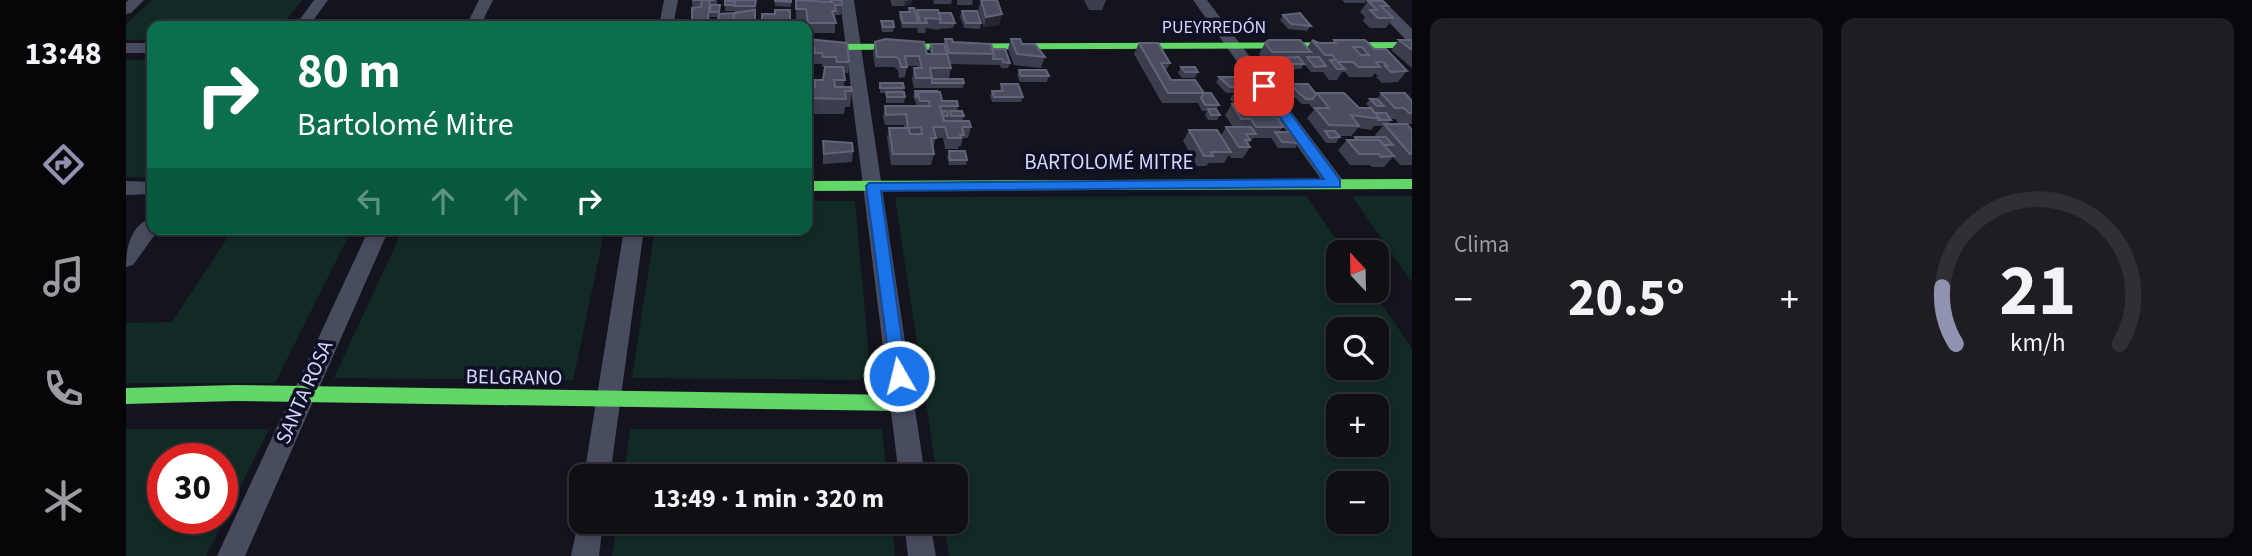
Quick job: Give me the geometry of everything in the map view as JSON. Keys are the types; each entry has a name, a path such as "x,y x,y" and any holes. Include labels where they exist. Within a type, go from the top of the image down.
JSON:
{"street":[{"path":"126,10 137,0"},
{"path":"306,21 321,0"},
{"path":"476,21 486,0"},
{"path":"667,21 671,0"},
{"path":"848,0 910,464"},
{"path":"1200,0 1335,184"},
{"path":"1375,0 1412,38"},
{"name":"PUEYRREDÓN","path":"812,47 1412,45"},
{"path":"126,48 147,48"},
{"name":"BARTOLOMÉ MITRE","path":"812,186 1412,184"},
{"path":"126,188 147,188"},
{"path":"126,259 147,232"},
{"name":"SANTA ROSA","path":"232,556 376,235"},
{"path":"599,464 633,235"},
{"name":"BELGRANO","path":"126,396 234,393 902,403"},
{"path":"585,556 588,534"},
{"path":"919,534 922,556"}],"green space":[{"path":"152,0 302,0 286,21 147,21 147,40 126,40 126,24"},
{"path":"126,60 147,60 147,177 126,177"},
{"path":"1306,196 1337,240 1326,240 1326,303 1380,303 1412,348 1412,556 949,556 946,534 968,534 968,464 935,464 895,197"},
{"path":"1352,196 1412,196 1412,283 1390,251 1390,240 1382,240"},
{"path":"812,201 855,201 871,380 632,378 654,235 812,235"},
{"path":"229,235 349,235 275,383 126,383 126,323 172,322"},
{"path":"400,235 604,235 573,380 334,378"},
{"path":"126,429 269,429 238,491 238,443 147,443 147,534 217,534 206,556 126,556"},
{"path":"630,429 882,429 886,464 626,464"},
{"path":"615,534 893,534 895,556 612,556"}],"building":[{"path":"702,0 710,0 708,20 692,20 692,8 701,7"},
{"path":"735,0 756,0 755,6 734,6"},
{"path":"796,0 842,0 842,5 835,5 836,11 832,11 836,23 812,23 808,21 806,9 796,9"},
{"path":"981,0 997,0 1002,14 986,17"},
{"path":"725,1 735,1 734,5 725,5"},
{"path":"1368,1 1383,1 1388,6 1381,6 1393,18 1378,18 1370,10 1377,10"},
{"path":"711,5 720,5 719,12 710,12"},
{"path":"909,8 914,8 918,23 903,23 900,12 910,12"},
{"path":"755,10 755,20 733,21 734,13"},
{"path":"775,10 790,10 790,21 762,21 762,14 775,14"},
{"path":"917,10 938,10 941,19 925,18 927,23 920,23"},
{"path":"962,11 977,11 981,23 966,23"},
{"path":"734,13 733,21 718,21 719,14"},
{"path":"939,13 951,13 955,23 940,23"},
{"path":"1300,13 1311,26 1291,24 1283,15"},
{"path":"881,21 893,21 894,27 883,27"},
{"path":"885,39 924,42 927,54 947,54 951,68 930,68 932,78 916,78 914,68 922,68 919,56 905,56 907,67 901,67 896,57 877,57 875,42"},
{"path":"945,39 952,39 953,42 991,44 994,54 949,53"},
{"path":"1011,39 1020,39 1022,44 1035,44 1045,57 1017,54"},
{"path":"812,40 847,43 849,62 837,62 836,57 823,57 822,53 815,53"},
{"path":"1269,40 1300,40 1311,52 1272,52 1265,43"},
{"path":"1312,40 1319,43 1336,43 1334,40 1365,40 1374,49 1386,49 1407,71 1391,72 1383,62 1376,62 1380,67 1358,67 1353,62 1338,62 1345,69 1337,69 1330,60 1336,60 1332,55 1325,55","holes":["1353,47 1362,47 1369,55 1361,55"]},
{"path":"1399,40 1412,40 1412,50"},
{"path":"1139,43 1158,43 1170,63 1161,63 1171,80 1195,80 1204,93 1168,93"},
{"path":"931,44 944,44 947,54 933,54"},
{"path":"992,49 1005,49 1010,63 993,59"},
{"path":"1299,57 1304,64 1278,64 1274,58"},
{"path":"1307,57 1319,57 1326,66 1315,67"},
{"path":"825,67 843,67 845,80 834,80 835,87 851,87 852,91 845,91 846,99 812,98 815,80 823,80"},
{"path":"1181,67 1195,67 1198,72 1185,72"},
{"path":"1019,70 1046,70 1049,76 1021,76"},
{"path":"1219,77 1243,77 1247,82 1241,87 1230,87"},
{"path":"932,79 963,79 964,83 932,83"},
{"path":"1244,82 1255,82 1260,88 1268,88 1272,94 1265,94 1268,99 1244,99 1237,88 1248,88"},
{"path":"880,83 903,83 904,88 880,88"},
{"path":"1001,84 1018,84 1023,97 994,97 992,91 1003,91"},
{"path":"1289,84 1308,84 1316,94 1313,99 1306,99"},
{"path":"915,91 937,92 918,92 916,97"},
{"path":"886,92 904,92 905,97 887,97"},
{"path":"918,92 940,92 942,101 957,101 958,106 940,106 944,121 969,121 971,127 962,127 964,135 960,135 961,138 948,138 945,127 933,127 936,138 931,138 934,154 893,154 889,128 908,128 906,114 886,115 885,106 930,106 929,101 920,101","holes":["921,127 922,134 910,134 908,128"]},
{"path":"1204,93 1211,93 1219,105 1205,105 1201,98"},
{"path":"1317,93 1344,93 1359,108 1371,108 1380,119 1351,115 1359,126 1329,125 1315,108 1329,108"},
{"path":"1381,93 1405,93 1412,101 1412,113 1404,108 1395,108"},
{"path":"1370,99 1377,99 1384,106 1377,106"},
{"path":"1232,104 1273,104 1283,119 1278,119 1283,127 1256,127 1251,119 1241,119"},
{"path":"1208,109 1216,109 1220,115 1211,115"},
{"path":"950,111 962,111 964,116 951,116"},
{"path":"1375,113 1386,113 1391,120 1379,120"},
{"path":"1384,124 1407,124 1412,130 1412,154 1410,154"},
{"path":"1226,127 1251,127 1256,134 1246,134 1250,140 1245,140 1250,147 1239,147"},
{"path":"1189,130 1217,130 1231,152 1211,152 1213,156 1204,156"},
{"path":"1325,131 1335,131 1340,137 1330,138"},
{"path":"1275,132 1292,132 1299,143 1282,142"},
{"path":"1355,137 1386,137 1393,145 1384,145 1379,140 1357,140"},
{"path":"1347,140 1379,140 1394,156 1359,154"},
{"path":"823,141 852,143 853,151 824,154"},
{"path":"949,151 965,151 967,160 950,160"}],"traffic: fast":[{"path":"812,47 1412,45"},
{"path":"812,186 1412,184"},
{"path":"126,396 234,393 902,403"}],"route":[{"path":"899,376 874,186 1335,184 1264,86"}]}
